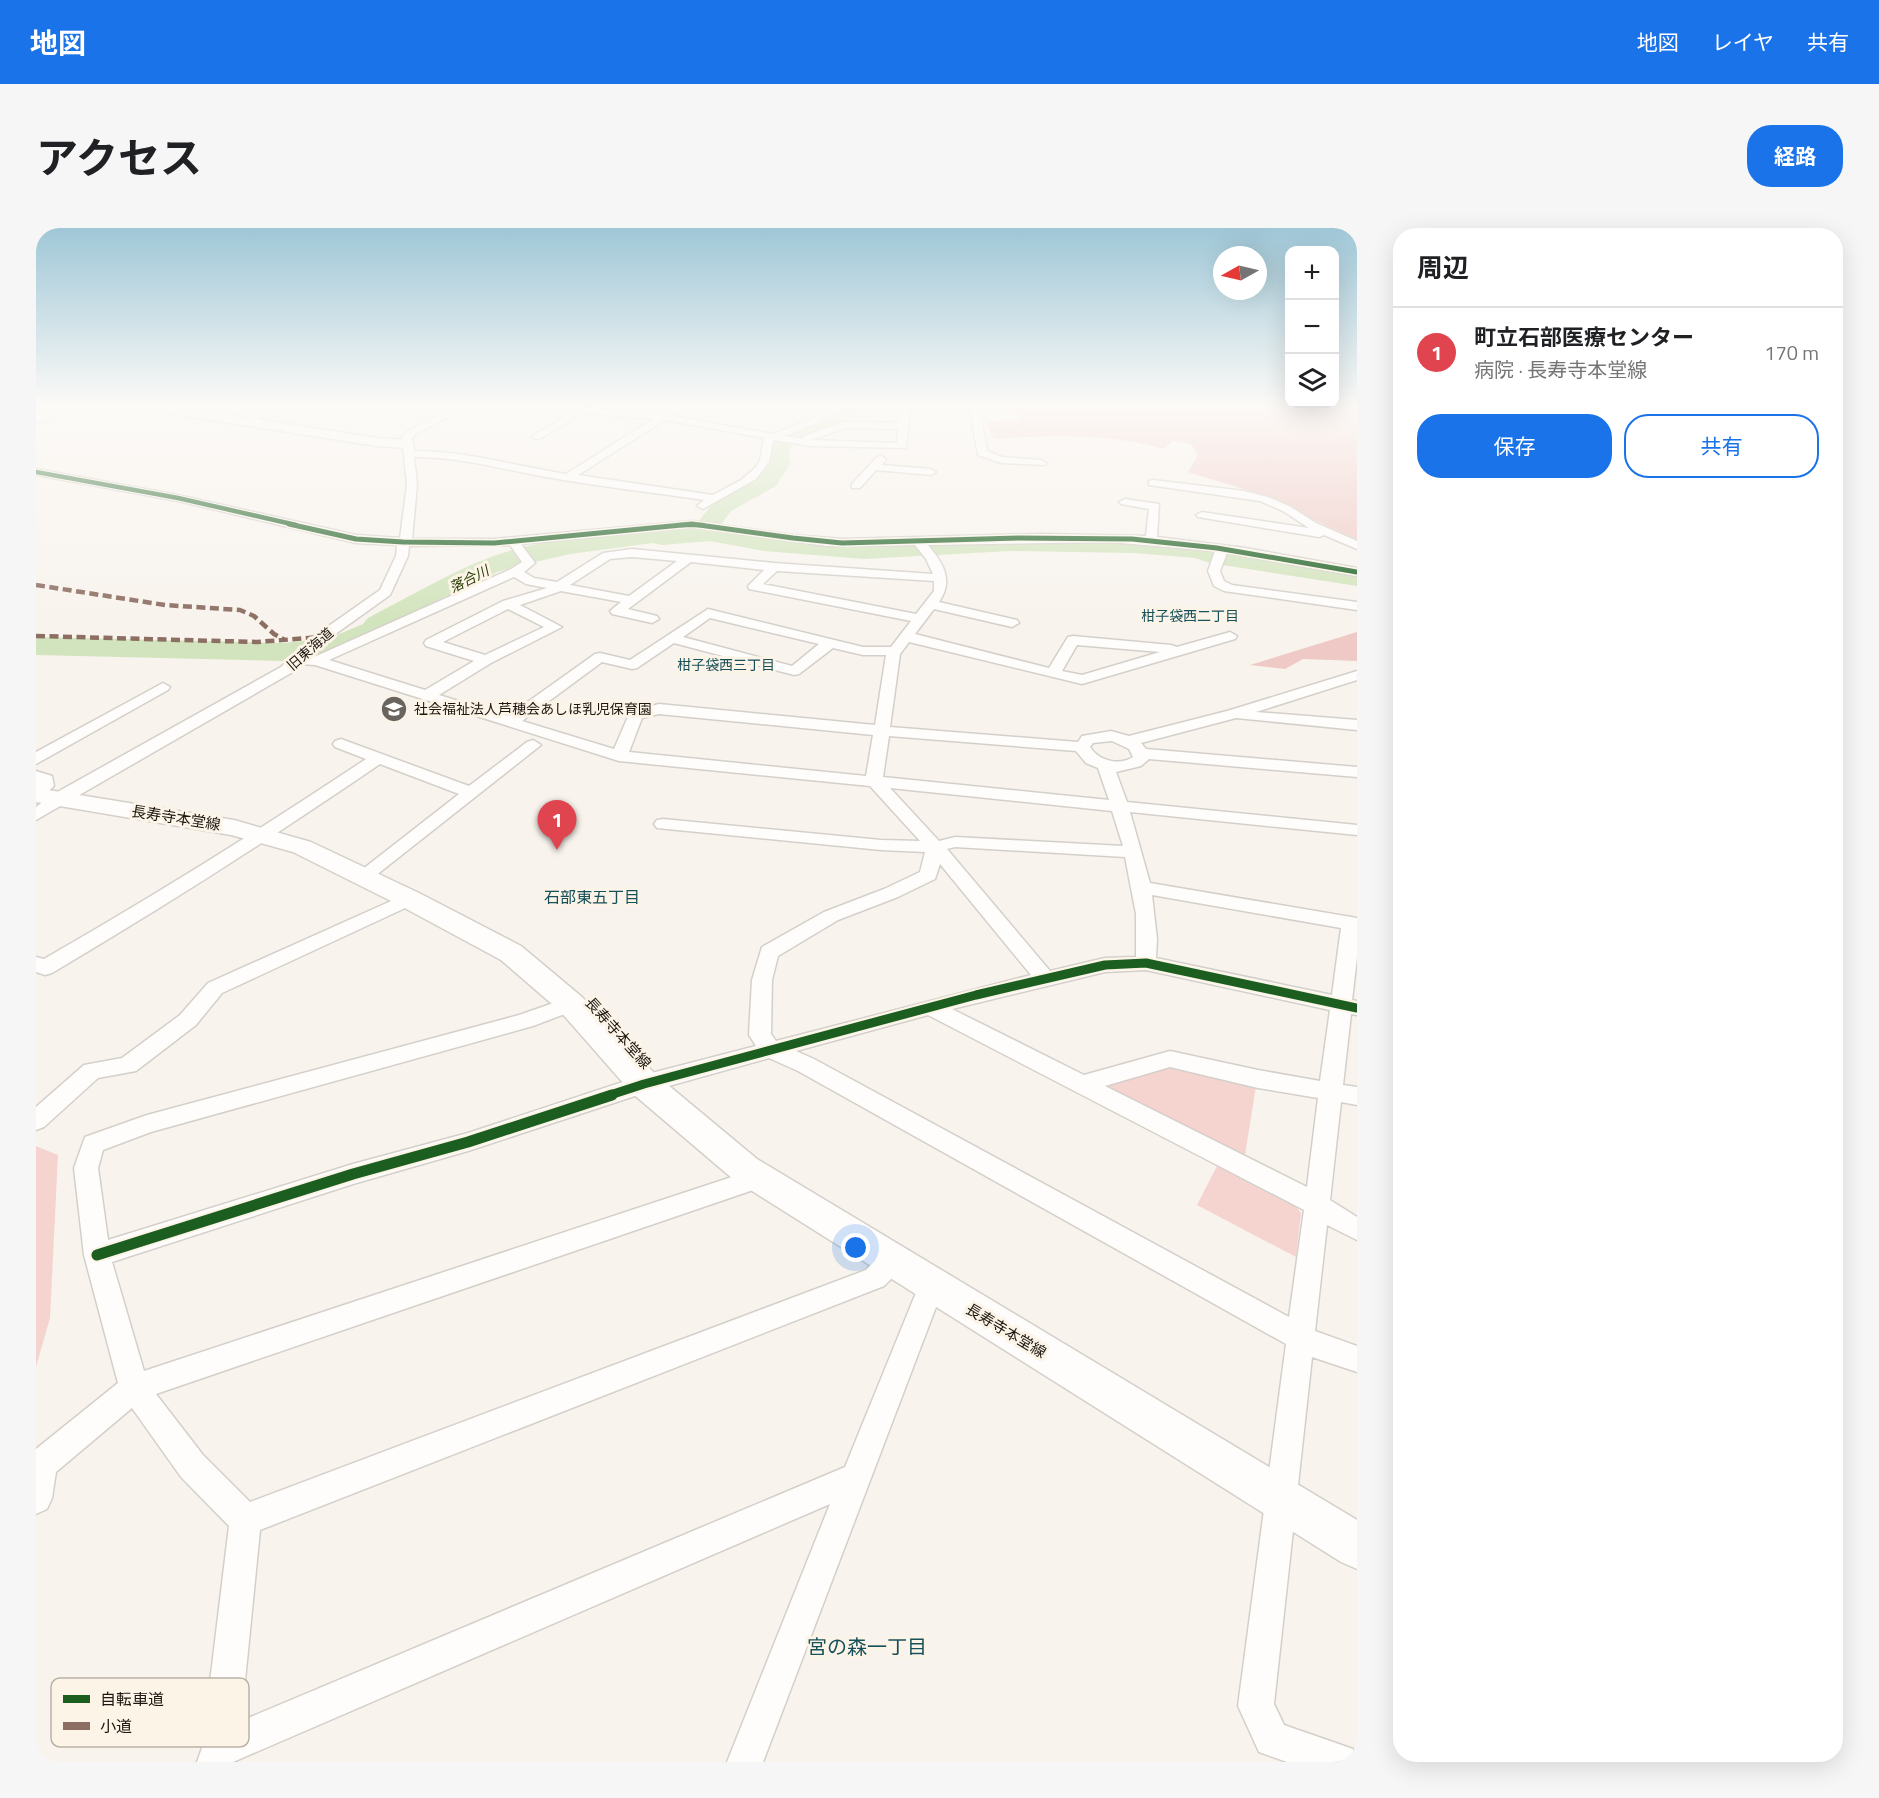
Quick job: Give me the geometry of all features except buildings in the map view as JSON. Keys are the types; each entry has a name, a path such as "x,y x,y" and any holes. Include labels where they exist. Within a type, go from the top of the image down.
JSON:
{"main road":[{"name":"長寿寺本堂線","path":"43,796 234,828 302,847 409,899 511,953 572,1004 644,1084 745,1169 1357,1546"}],"street":[{"path":"67,478 178,498 356,539 403,543 514,542 692,524 772,537 828,542 918,542 1013,538 1151,541 1202,516 1263,499 1287,509 1311,525 1357,545"},
{"name":"旧東海道","path":"36,815 43,796 257,687 305,659 315,642 386,592 402,556 411,478"},
{"path":"580,478 714,498"},
{"path":"692,524 696,512 714,498 730,492 749,478"},
{"path":"856,486 864,478"},
{"path":"1154,483 1202,516 1222,549 1357,572"},
{"path":"1125,502 1155,506 1151,541"},
{"path":"1202,516 1340,537"},
{"path":"305,659 515,572 529,563 514,542"},
{"path":"874,781 893,654 908,637 940,591 941,578 936,561 918,542"},
{"path":"1222,549 1214,571 1219,583 1229,588 1357,606"},
{"path":"486,660 431,643 508,604 557,588 606,556 632,553 774,567 941,578"},
{"path":"652,619 617,611 689,558"},
{"path":"774,567 754,586 921,619"},
{"path":"515,572 530,581 557,588 631,600"},
{"path":"426,696 486,660 555,627 508,604"},
{"path":"931,604 1012,623"},
{"path":"512,722 600,657 632,665 708,612 863,651 896,651"},
{"path":"908,637 1082,680 1230,636"},
{"path":"672,638 794,671 830,643"},
{"path":"1053,673 1073,639 1186,650"},
{"path":"305,659 619,756 1357,831"},
{"path":"1135,747 1357,675"},
{"path":"1337,681 1357,682"},
{"path":"36,759 163,687"},
{"path":"619,756 635,715 659,710 1082,747"},
{"path":"1232,714 1357,725"},
{"path":"1135,747 1141,758 1132,765 1105,764 1088,757 1082,747 1083,742 1094,736 1111,736 1135,747 1357,772"},
{"path":"341,744 472,793"},
{"path":"363,876 533,745"},
{"path":"36,964 45,968 263,836 379,758"},
{"path":"1105,764 1120,806 1141,887 1148,943 1146,963"},
{"path":"36,776 46,780 43,796"},
{"path":"874,781 935,847 1045,978"},
{"path":"663,824 882,845 935,847 955,842 1132,852"},
{"path":"935,847 928,875 891,893 831,916 770,952 762,981 760,1035 771,1050 806,1065 1301,1338 1357,1359"},
{"path":"1141,887 1354,924 1344,1093 1317,1206 1257,1706 1272,1739 1340,1762"},
{"path":"36,1121 92,1071 128,1065 188,1020 215,988 409,899"},
{"path":"97,1255 353,1174 468,1142 644,1084 1045,978 1105,965 1146,963 1349,1007"},
{"path":"245,1520 192,1467 134,1388 97,1255 86,1168 93,1144 147,1124 525,1021 572,1004"},
{"path":"932,1008 1306,1198 1357,1229"},
{"path":"1082,1084 1170,1059 1258,1080 1344,1093"},
{"path":"36,1498 39,1467 134,1388 759,1178"},
{"path":"245,1520 875,1278 892,1261"},
{"path":"745,1762 932,1286"},
{"path":"249,1742 855,1478"},
{"path":"227,1678 245,1520"},
{"path":"218,1755 236,1747"}],"shaded area":[{"path":"1206,478 1357,478 1357,540 1312,519 1279,500"},
{"path":"1357,632 1357,661 1303,659 1285,669 1250,665"},
{"path":"1170,1067 1256,1086 1245,1155 1109,1093 1110,1084"},
{"path":"36,1146 58,1155 50,1318 36,1367"},
{"path":"1218,1164 1291,1200 1301,1213 1296,1257 1197,1205"}],"waterway":[{"name":"落合川","path":"701,534 723,506 770,478"},
{"name":"落合川","path":"36,646 284,652 336,646 373,630 378,624 488,567 508,560 570,546 653,536 662,538 710,534 764,544 864,551 1010,544 1134,546 1199,551 1210,555 1357,578"}],"marked path":[{"path":"36,585 165,605 240,610 254,616 274,634 285,640"},
{"path":"36,636 257,642 322,637"}],"cycle path":[{"path":"67,478 178,498 356,539 494,543 692,524 810,541 842,543 1041,538 1160,541 1245,552 1357,572"},
{"path":"97,1255 353,1174 468,1142 644,1084 976,995 1105,965 1146,963 1357,1008"}],"place":[{"name":"社会福祉法人芦穂会あしほ乳児保育園","path":"394,709"},
{"name":"町立石部医療センター","path":"557,850"}],"district":[{"name":"柑子袋西二丁目","path":"1190,616"},
{"name":"柑子袋西三丁目","path":"726,665"},
{"name":"石部東五丁目","path":"592,897"},
{"name":"宮の森一丁目","path":"867,1647"}]}
